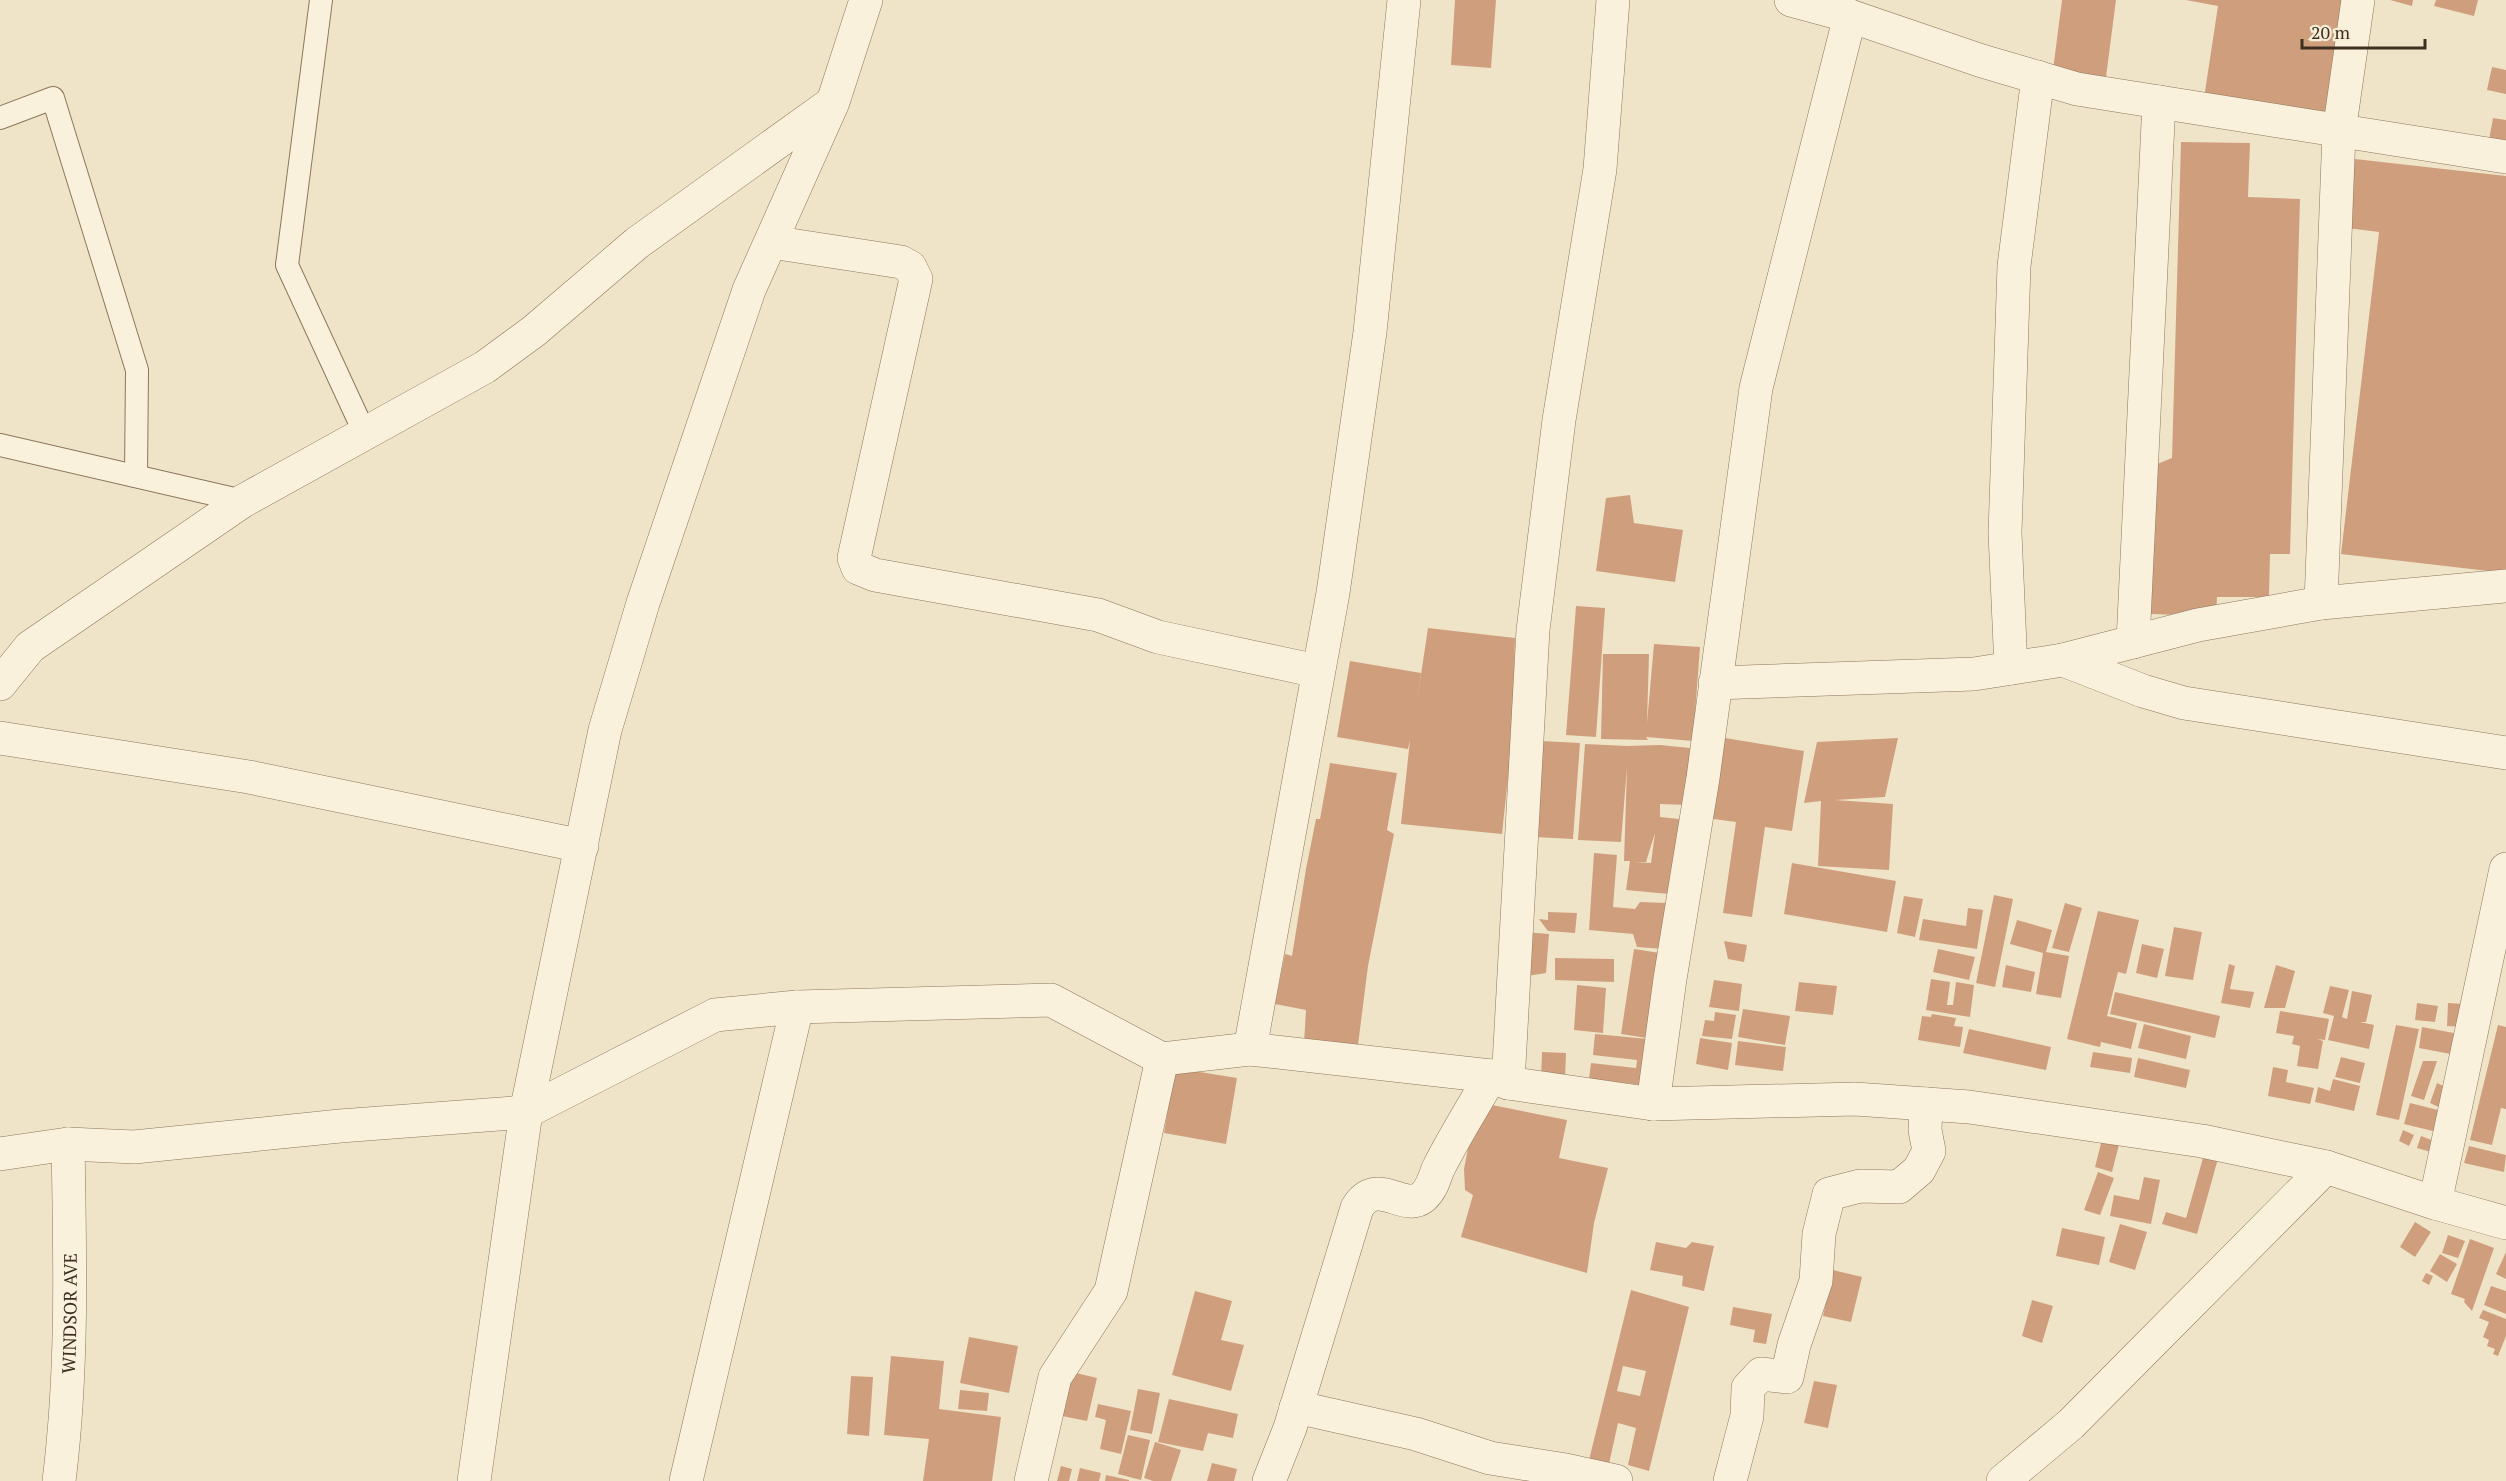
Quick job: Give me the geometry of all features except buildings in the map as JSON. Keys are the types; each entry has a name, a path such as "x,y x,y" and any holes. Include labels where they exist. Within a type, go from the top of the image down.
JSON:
{"street":[{"path":"474,1481 526,1112 605,730 643,603 749,290 833,102 866,0"},
{"path":"1250,1049 1333,593 1370,332 1404,0"},
{"path":"1269,1481 1296,1407 1357,1208 1363,1198 1374,1193 1411,1200 1421,1199 1430,1189 1438,1169 1499,1080 1533,630 1559,420 1600,169 1613,0"},
{"path":"1791,0 1850,16 1887,14 1982,61 2077,89 2506,157"},
{"path":"2322,603 2339,132 2358,0"},
{"path":"1653,1104 1715,683 1755,388 1850,16"},
{"path":"2011,668 2005,533 2014,266 2038,77"},
{"path":"0,684 30,647 243,501 485,367 534,331 637,243 833,102"},
{"path":"2133,642 2158,102"},
{"path":"771,242 901,262 910,267 916,279 854,558 858,568 875,575 1098,615 1158,637 1317,671"},
{"path":"1715,683 1974,674 2064,660 2198,625 2322,603 2506,586"},
{"path":"2064,660 2143,691 2184,703 2506,753"},
{"path":"0,738 249,777 582,846"},
{"path":"2435,1203 2506,869"},
{"path":"0,1154 68,1144 135,1147 340,1126 526,1112 714,1015 796,1007 1051,1000 1162,1059 1250,1049 1499,1080 1653,1104 1855,1099 1969,1107 2202,1141 2326,1167 2435,1203 2506,1223"},
{"path":"686,1481 796,1007"},
{"path":"1031,1481 1055,1377 1111,1291 1162,1059"},
{"path":"1730,1481 1747,1416 1748,1388 1761,1374 1787,1377 1794,1345 1816,1281 1819,1234 1829,1194 1860,1186 1899,1187 1920,1170 1929,1151 1925,1130 1926,1104"},
{"name":"WINDSOR AVE","path":"59,1481 67,1421 71,1319 68,1144"},
{"path":"2003,1481 2070,1424 2326,1167"},
{"path":"1296,1407 1416,1434 1490,1458 1566,1470 1616,1481"}],"lane":[{"path":"321,0 287,266 365,434"},
{"path":"0,118 53,98 137,370 136,476"},
{"path":"0,445 243,501"}]}
